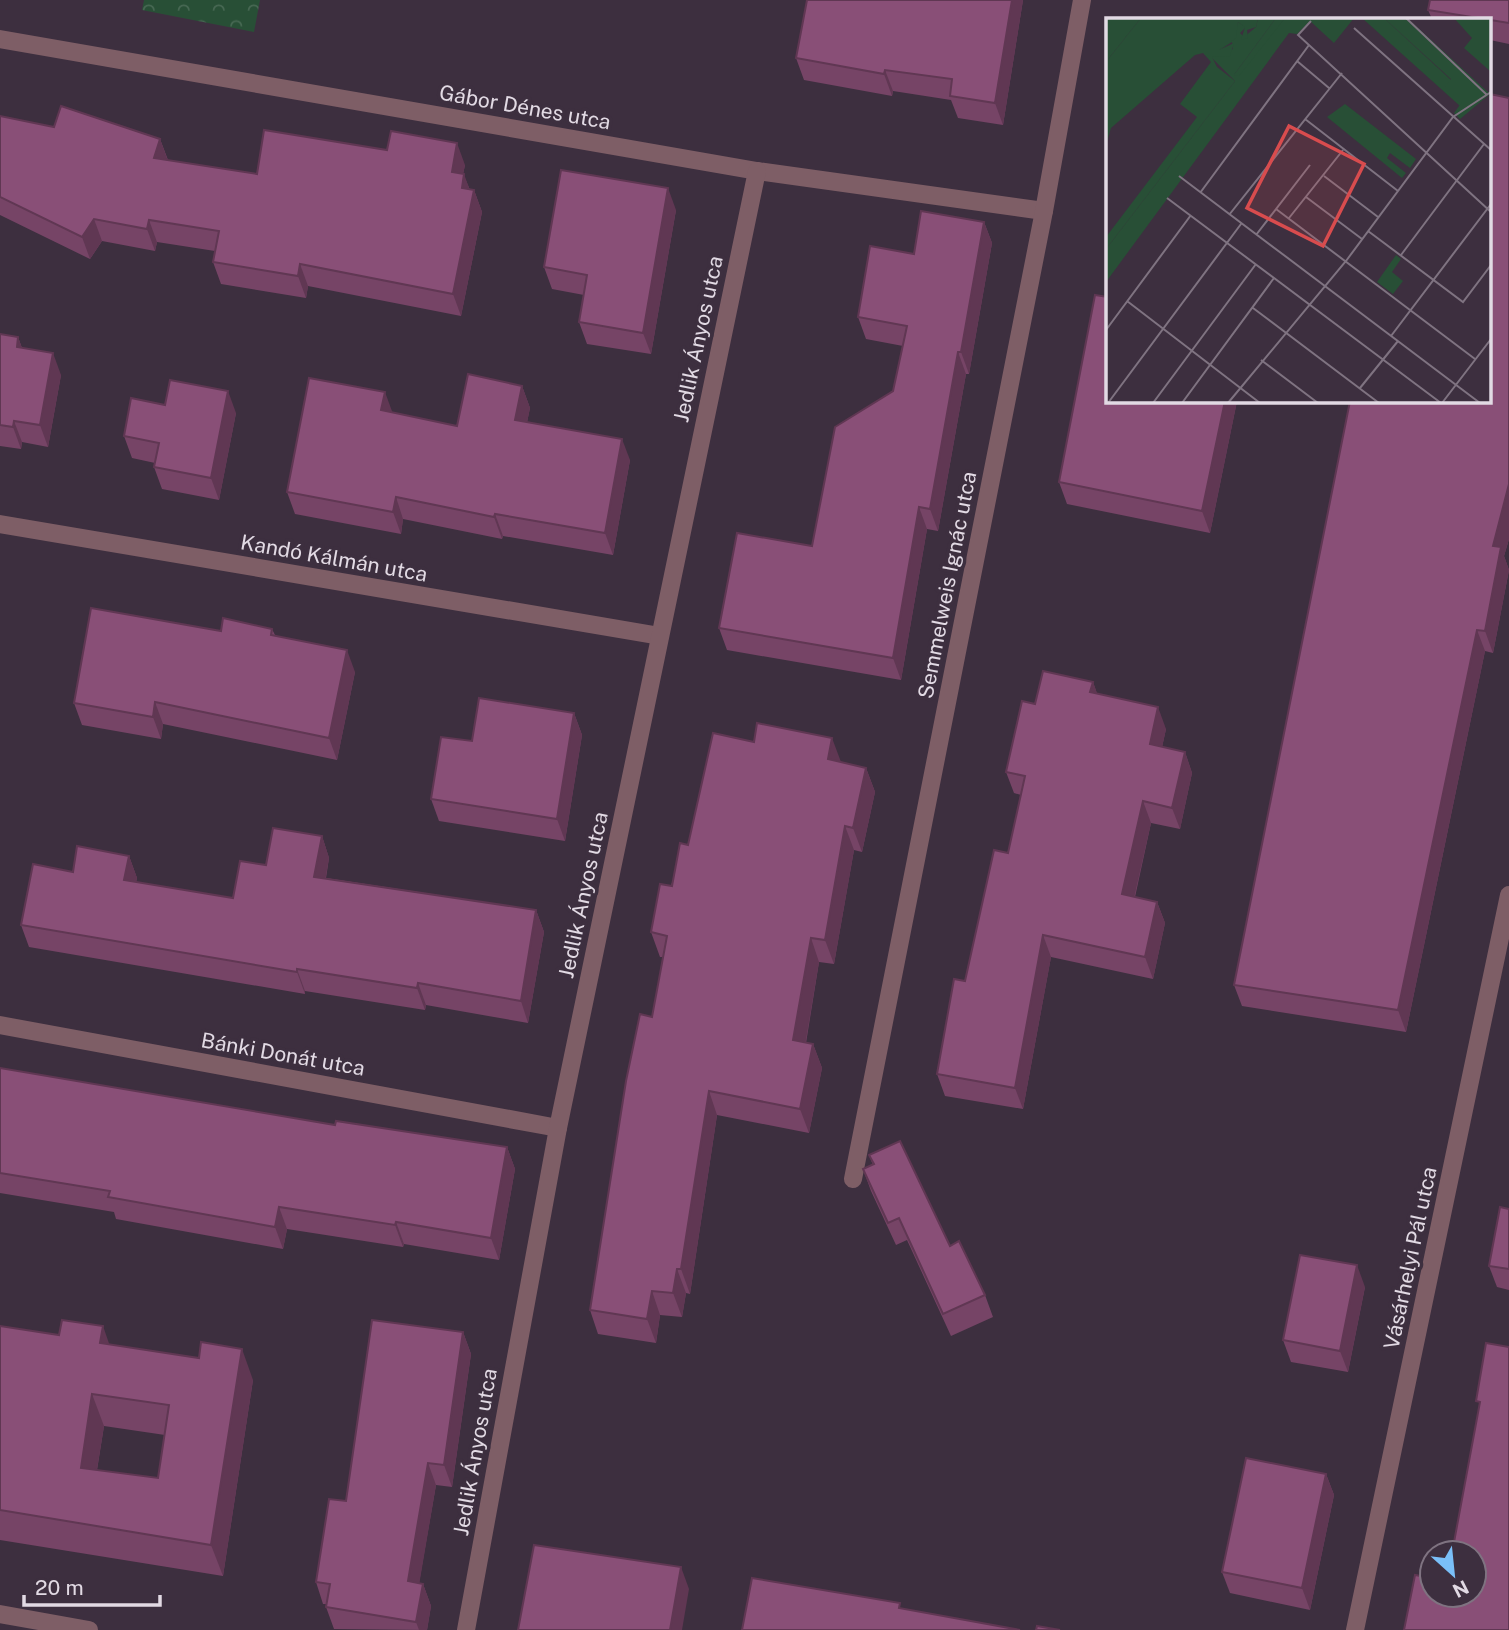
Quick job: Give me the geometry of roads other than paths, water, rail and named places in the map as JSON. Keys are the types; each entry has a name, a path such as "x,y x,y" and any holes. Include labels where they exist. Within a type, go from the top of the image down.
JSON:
{"street":[{"name":"Semmelweis Ignác utca","path":"853,1179 1044,211 1082,0"},
{"name":"Gábor Dénes utca","path":"0,39 757,170 1044,211"},
{"name":"Jedlik Ányos utca","path":"466,1630 558,1128 757,170"},
{"name":"Kandó Kálmán utca","path":"0,524 660,636"},
{"name":"Vásárhelyi Pál utca","path":"1355,1630 1509,895"},
{"name":"Bánki Donát utca","path":"0,1025 558,1128"},
{"path":"0,1614 89,1630"}]}
